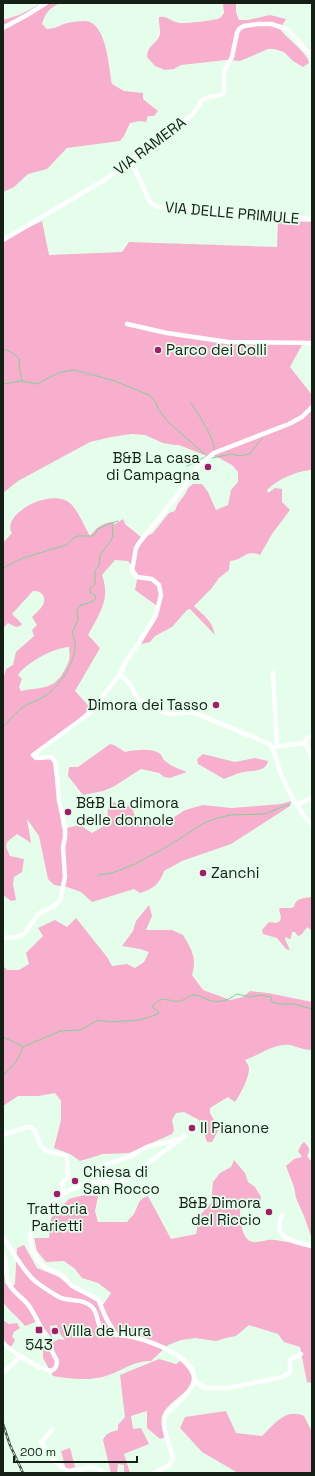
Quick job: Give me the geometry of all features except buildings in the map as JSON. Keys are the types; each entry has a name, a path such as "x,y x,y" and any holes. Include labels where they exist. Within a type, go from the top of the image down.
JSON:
{"street":[{"path":"3,28 46,3"},
{"name":"VIA RAMERA","path":"3,240 106,179 163,135 192,115 202,100 221,95 224,92 224,71 232,57 237,33 239,29 244,26 258,24 280,26 287,29 312,56"},
{"name":"VIA DELLE PRIMULE","path":"131,161 150,202 157,207 312,219"},
{"path":"127,324 167,333 228,342 312,343"},
{"path":"3,938 16,937 25,933 38,914 57,904 61,896 65,877 63,846 65,826 59,801 56,762 51,757 36,758 33,755 90,713 120,674 126,661 156,615 160,599 160,589 157,582 152,579 137,577 132,571 136,548 206,459 214,453 289,424 302,417 312,407"},
{"path":"273,673 275,747 280,772 292,798 312,826"},
{"path":"120,674 130,684 136,696 140,700 163,712 172,714 193,712 275,747 305,743"},
{"path":"305,743 307,738 312,736"},
{"path":"305,743 312,758"},
{"path":"297,805 312,797"},
{"path":"3,1135 31,1127 36,1132 44,1149 66,1156 68,1176 62,1184 64,1193"},
{"path":"100,1182 101,1167 106,1164 130,1156 151,1146 170,1142 185,1136 121,1183 100,1182 84,1184 64,1193 36,1217 30,1232 32,1250 43,1266 63,1276 72,1286 98,1299 106,1318 116,1335"},
{"path":"282,1215 279,1228 282,1235 297,1243 312,1246"},
{"path":"3,1237 36,1282 61,1298 85,1302 91,1306 97,1316 100,1328 108,1333 147,1341 179,1358 192,1368 194,1373 193,1385 167,1413 165,1418 164,1430 173,1459 168,1466 154,1473"},
{"path":"3,1254 7,1262 9,1283 15,1292 31,1308 57,1361 57,1365 55,1369 49,1371 21,1356 3,1343"},
{"path":"194,1380 200,1386 206,1388 228,1388 282,1377 290,1372 290,1360 301,1354"},
{"path":"3,1372 21,1356"},
{"path":"52,1430 41,1442 48,1452 66,1470 70,1471 92,1467 106,1473"}],"shaded area":[{"path":"42,3 61,3 48,11 42,24 47,29 55,28 67,23 83,21 91,23 97,28 102,36 108,57 112,84 124,91 143,93 143,99 158,111 154,116 148,116 146,122 140,121 130,123 120,141 67,148 47,169 28,174 14,187 3,192 3,20 19,15"},
{"path":"223,3 236,3 236,12 239,20 248,20 270,15 286,19 280,29 301,50 308,59 309,63 303,67 293,61 284,52 274,49 268,49 240,61 226,60 181,65 174,69 165,70 155,66 147,57 149,50 160,35 159,17 164,17 183,23 218,19 224,13"},
{"path":"42,221 49,255 122,252 129,242 277,247 278,221 312,222 312,343 302,345 290,367 312,395 312,470 307,470 288,476 267,490 268,493 275,488 282,489 282,502 290,510 272,534 260,555 251,553 230,561 229,570 219,578 211,589 194,606 210,622 215,635 190,609 187,610 172,627 155,636 150,642 141,644 157,618 157,606 135,590 138,574 128,561 115,560 102,575 105,592 104,599 100,613 88,635 100,648 75,691 87,704 89,709 79,719 32,754 38,757 52,757 62,829 80,825 92,833 107,824 108,807 114,802 122,806 131,806 135,816 133,823 165,823 185,810 203,805 232,808 281,804 291,801 290,806 231,844 182,861 164,871 158,883 149,890 140,893 134,889 92,902 81,892 67,887 54,885 48,879 39,836 27,819 31,843 17,834 7,842 6,847 10,856 24,859 22,872 14,877 13,884 16,900 11,901 3,895 3,679 6,669 13,665 16,652 34,636 32,630 37,625 32,617 42,607 44,597 38,591 33,591 12,614 22,624 16,627 8,623 3,628 3,543 12,533 10,526 13,518 20,511 30,505 52,498 62,499 74,507 90,536 102,525 111,522 115,524 123,519 125,524 141,537 152,534 169,513 175,511 188,488 193,484 202,484 208,492 216,510 228,505 231,490 238,482 238,472 232,465 217,457 204,455 179,445 163,443 145,435 132,434 90,442 18,481 3,493 3,240","holes":["69,647 69,660 56,682 46,687 21,691 19,687 22,679 18,675 22,670 41,656"]},
{"path":"110,744 125,752 142,750 156,751 169,764 187,772 170,778 164,777 159,773 141,769 113,787 103,791 83,795 68,776 69,767 78,767"},
{"path":"203,754 235,762 255,758 268,761 264,768 238,773 224,779 198,764 197,759"},
{"path":"312,897 312,933 307,927 299,936 295,932 292,932 291,938 289,939 286,937 285,939 290,950 286,949 277,938 263,934 262,930 269,922 276,923 280,921 280,908 294,907 298,900"},
{"path":"149,905 152,916 146,930 172,930 183,935 193,954 194,964 192,975 203,990 230,1000 243,997 250,991 312,1002 312,1050 284,1045 245,1060 249,1067 249,1073 235,1102 228,1097 210,1108 210,1113 219,1129 212,1142 207,1142 199,1120 184,1112 176,1113 172,1120 174,1130 172,1134 129,1153 103,1154 80,1161 70,1154 54,1148 61,1120 61,1101 55,1093 38,1096 18,1096 3,1106 3,966 7,970 19,970 29,964 26,953 43,936 38,928 55,920 67,927 76,918 107,957 112,966 127,964 135,968 144,962 149,952 122,946 133,931 136,921"},
{"path":"304,1142 309,1149 307,1156 310,1160 312,1160 312,1239 296,1198 294,1187 286,1166 294,1159 302,1157 298,1151"},
{"path":"234,1160 245,1173 248,1182 255,1187 261,1197 260,1205 250,1204 240,1210 242,1228 246,1237 253,1242 272,1240 312,1244 312,1383 307,1382 300,1347 284,1342 278,1334 249,1325 236,1336 216,1341 195,1338 181,1340 168,1345 151,1361 139,1362 106,1376 93,1379 80,1379 53,1376 43,1358 43,1348 59,1339 65,1340 58,1331 57,1325 50,1326 52,1338 38,1321 25,1326 5,1305 3,1302 3,1260 5,1283 11,1288 15,1284 17,1248 24,1245 37,1268 59,1277 72,1288 103,1305 111,1293 98,1283 82,1278 75,1269 64,1261 46,1262 37,1251 34,1238 49,1238 51,1218 69,1199 84,1195 98,1196 95,1211 98,1222 127,1222 134,1214 140,1201 148,1196 171,1239 196,1234 200,1215 211,1203 213,1182 220,1173 231,1167"},
{"path":"3,1320 9,1324 17,1323 20,1328 14,1332 12,1337 15,1340 11,1347 5,1342"},
{"path":"159,1359 176,1364 180,1361 189,1370 192,1378 190,1385 186,1391 166,1408 162,1416 161,1419 165,1437 160,1439 147,1428 147,1411 131,1416 133,1429 141,1428 149,1444 124,1454 130,1473 124,1472 124,1465 118,1464 117,1473 111,1473 103,1440 109,1433 118,1430 118,1425 125,1417 120,1375"},
{"path":"226,1411 236,1433 262,1436 281,1418 291,1414 304,1416 312,1432 312,1473 238,1473 202,1452 180,1428 185,1417"},
{"path":"70,1448 75,1467 66,1470 61,1451"}],"waterway":[{"path":"3,349 12,353 20,360 19,366 22,381 37,384 60,372 74,370 112,380 149,395 156,402 158,409 168,422 207,456 208,455"},
{"path":"3,384 22,381"},
{"path":"190,402 209,432 214,445 214,450"},
{"path":"212,458 232,454 240,456 250,454 263,437"},
{"path":"187,466 207,456"},
{"path":"3,727 23,707 42,698 64,677 73,659 75,650 75,641 72,633 78,620 77,611 79,606 94,601 96,598 94,594 90,593 90,589 95,584 95,570 99,566 100,555 113,536 112,523 118,521"},
{"path":"3,568 23,558 66,545 75,537 91,536 95,534 98,529 111,523"},
{"path":"98,875 112,873 135,864 168,846 204,823 214,819 230,815 264,814 290,804"},
{"path":"3,1075 16,1062 23,1047 60,1031 80,1030 98,1020 110,1022 140,1020 158,1014 159,1012 152,1007 162,999 180,1001 194,995 210,1001 218,1001 226,1000 237,994 250,997 261,995 271,997 272,1002 279,1004 294,1004 312,1009"},
{"path":"3,1037 22,1046"}],"railway":[{"path":"3,1424 10,1445 23,1473"}],"place":[{"name":"Parco dei Colli","path":"158,350"},
{"name":"B&B La casa di Campagna","path":"208,467"},
{"name":"Dimora dei Tasso","path":"216,705"},
{"name":"B&B La dimora delle donnole","path":"68,812"},
{"name":"Zanchi","path":"203,873"},
{"name":"Il Pianone","path":"192,1128"},
{"name":"Chiesa di San Rocco","path":"75,1181"},
{"name":"Trattoria Parietti","path":"57,1194"},
{"name":"B&B Dimora del Riccio","path":"269,1212"},
{"name":"543","path":"39,1330"},
{"name":"Villa de Hura","path":"55,1331"}]}
